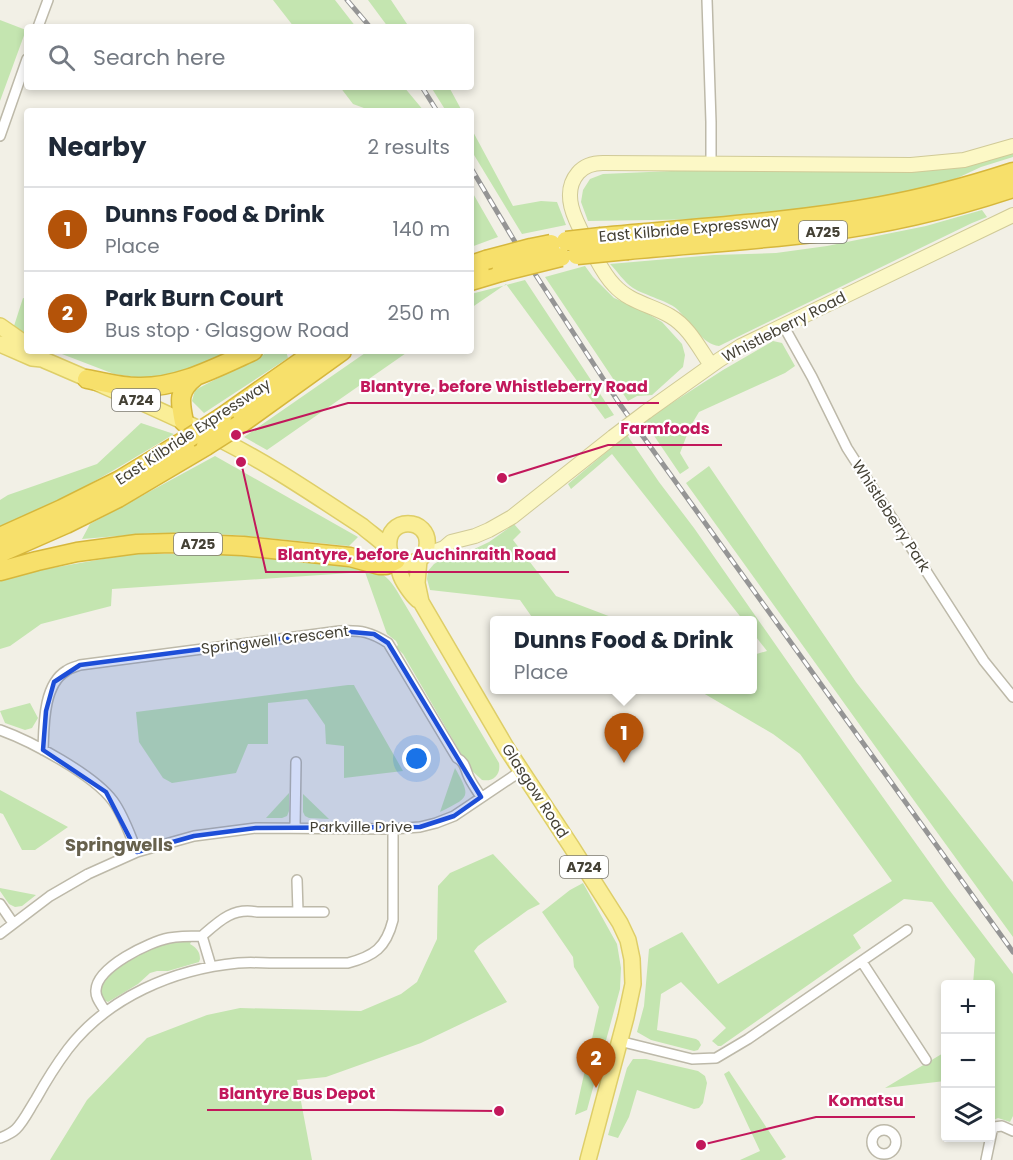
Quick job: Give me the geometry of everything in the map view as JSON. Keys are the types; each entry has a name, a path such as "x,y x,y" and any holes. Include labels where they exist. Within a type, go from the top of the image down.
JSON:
{"highway":[{"name":"East Kilbride Expressway","path":"564,249 601,237 847,212 928,196 1013,172"},
{"name":"East Kilbride Expressway","path":"486,266 531,248 628,250 794,235 877,224 962,204 1013,188"},
{"name":"A725","path":"474,278 486,266"},
{"path":"87,379 122,386 166,385 196,376 247,354"},
{"name":"East Kilbride Expressway","path":"0,553 118,498 206,446 230,421 312,354"},
{"path":"230,421 337,354"},
{"path":"187,430 181,403 182,391 187,383 196,376"},
{"name":"East Kilbride Expressway","path":"0,537 120,480 187,430 230,421"},
{"name":"A725","path":"0,571 77,552 137,544 243,546 350,557 379,565 386,565 396,557"}],"main road":[{"path":"711,365 690,334 678,322 626,296 609,279 572,209 570,195 573,180 586,166 598,163 935,164 964,160 1013,146"},
{"name":"Whistleberry Road","path":"421,558 444,548 451,542 484,532 512,517 646,412 741,346 1013,215"},
{"path":"0,326 24,343"},
{"name":"A724","path":"0,344 32,358 39,355 187,430 213,435 251,456 362,526 396,557 400,573 414,597 421,602"},
{"path":"421,558 410,563 396,557 388,539 396,527 402,524 416,525 425,534 451,542"},
{"path":"362,526 396,527"},
{"name":"A724","path":"421,602 417,583 421,558 428,545 425,534"},
{"name":"Glasgow Road","path":"421,602 493,727 571,846 628,940 632,959 633,984 588,1160"}],"street":[{"path":"39,24 48,0"},
{"path":"707,0 711,164"},
{"path":"0,136 24,68"},
{"name":"Whistleberry Park","path":"783,325 847,448 978,651 1013,697"},
{"name":"Springwell Crescent","path":"43,750 46,711 54,682 65,671 80,665 357,630 374,634 388,643 457,758 462,761 481,797"},
{"path":"0,730 43,750 106,792 122,816 137,852"},
{"name":"Parkville Drive","path":"295,827 296,762"},
{"name":"Parkville Drive","path":"0,934 60,890 88,874 137,852 194,836 256,828 393,829 420,827 454,816 521,771"},
{"path":"0,1138 15,1130 55,1066 90,1024 105,1011 133,994 185,972 211,966 240,963 348,963 376,952 390,932 393,920 393,829"},
{"path":"297,880 298,912"},
{"path":"0,903 14,923"},
{"path":"105,1011 95,989 112,966 138,950 170,938 202,936 232,913 247,910 324,912"},
{"path":"619,1041 692,1059 716,1058 748,1039 907,930"},
{"path":"202,936 211,966"},
{"path":"862,962 926,1060"},
{"path":"986,1160 994,1127 1002,1126 1013,1131"}],"highlighted area":[{"path":"340,631 374,634 388,643 400,660 481,797 454,816 420,827 256,828 194,836 137,852 106,792 43,750 46,711 54,682 80,665"}],"green space":[{"path":"273,0 335,0 354,24 292,24"},
{"path":"368,0 391,0 407,24 386,24"},
{"path":"0,20 24,29 24,35 0,101"},
{"path":"342,90 406,90 422,108 364,108 353,104"},
{"path":"433,90 451,90 460,108 444,108"},
{"path":"474,134 513,206 541,201 557,202 566,225 522,234 474,155"},
{"path":"1013,151 1013,157 981,167 951,181 910,192 839,205 717,219 588,221 581,202 583,190 590,179 603,174 717,169 893,171 941,169 1001,156"},
{"path":"474,195 498,237 474,246"},
{"path":"982,210 987,217 719,346 707,342 675,307 630,286 610,264 714,255 776,253 827,246 926,226"},
{"path":"585,266 614,298 662,322 682,344 685,355 683,367 652,395 637,396 628,401 545,277"},
{"path":"525,280 614,415 605,419 507,285"},
{"path":"504,285 474,306 474,293"},
{"path":"23,298 24,298 24,334 13,329"},
{"path":"773,341 782,343 795,366 785,373 699,412 690,427 680,453 689,468 680,474 644,421"},
{"path":"62,354 228,354 205,366 155,380 114,374"},
{"path":"264,354 287,354 288,358 204,413 192,401 195,390"},
{"path":"364,354 405,354 267,450 244,437"},
{"path":"141,423 174,434 67,496 0,528 0,500 8,495 97,464"},
{"path":"627,435 755,616 740,616 612,454 571,489 568,484"},
{"path":"215,456 358,537 349,546 235,535 155,533 82,539 90,524"},
{"path":"709,466 856,682 1013,882 1013,937 686,483"},
{"path":"514,524 521,532 513,540 556,596 608,616 531,616 520,600 430,590 427,579 428,571 434,564 448,556 470,551 489,542"},
{"path":"131,554 283,557 356,566 381,574 397,591 499,763 498,774 490,780 482,780 470,769 403,654 396,647 398,645 396,641 387,634 365,572 112,589 111,606 41,624 10,646 0,649 0,581 29,572"},
{"path":"757,618 947,887 1013,974 1013,1116 1010,1122 995,1119 995,980 973,980 975,959 932,902 904,899 853,935 861,948 721,1046 712,1041 726,1028 681,982 661,994 657,1030 696,1039 701,1045 698,1050 694,1051 651,1040 637,1032 644,1006 649,949 682,932 718,984 892,881 800,754 773,734 705,694 757,694 757,654 767,651 757,638"},
{"path":"354,685 403,771 344,778 344,746 326,744 325,725 307,699 268,703 268,744 248,744 236,773 172,783 163,778 139,742 136,712"},
{"path":"30,703 38,718 32,728 25,730 5,723 0,711"},
{"path":"455,768 464,785 465,796 440,812"},
{"path":"0,790 68,827 35,850 22,850 3,814 0,813"},
{"path":"289,793 287,816 266,818"},
{"path":"303,794 329,819 305,816"},
{"path":"493,854 540,904 528,910 474,951 507,1002 421,1043 326,1077 297,1080 312,1160 50,1160 87,1100 147,1038 207,1015 240,1008 361,1011 401,994 417,982 437,939 438,886 450,873"},
{"path":"583,883 617,944 621,968 620,989 587,1110 575,1115 599,1007 574,967 573,957 542,912"},
{"path":"0,888 36,895 22,906 15,907 9,904"},
{"path":"174,940 191,942 190,944 199,952 199,962 168,971 150,973 138,984 108,1002 102,999 101,988 106,978 115,969 139,954"},
{"path":"941,1054 941,1081 885,1088"},
{"path":"633,1059 646,1059 698,1071 705,1076 707,1083 703,1103 699,1108 694,1109 637,1090 629,1117 618,1138 608,1135 627,1068"},
{"path":"729,1071 786,1157 781,1160 740,1160 760,1151 724,1074"}],"railway":[{"path":"347,0 367,24"},
{"path":"424,90 435,108"},
{"path":"474,173 524,257 619,403 1013,952"}],"place":[{"name":"Blantyre, before Whistleberry Road","path":"236,435"},
{"name":"Blantyre, before Auchinraith Road","path":"241,462"},
{"name":"Farmfoods","path":"502,478"},
{"name":"Dunns Food & Drink","path":"624,763"},
{"name":"Park Burn Court","path":"596,1088"},
{"name":"Blantyre Bus Depot","path":"499,1111"},
{"name":"Komatsu","path":"701,1145"}],"district":[{"name":"Springwells","path":"119,845"}]}
